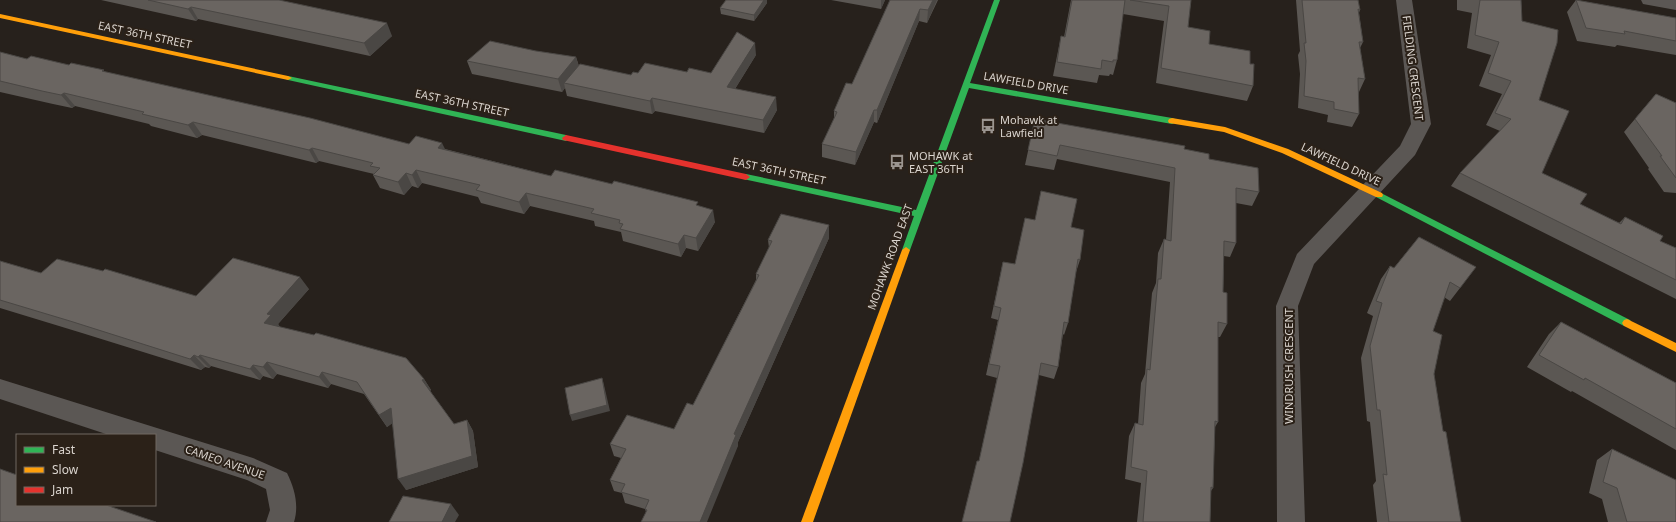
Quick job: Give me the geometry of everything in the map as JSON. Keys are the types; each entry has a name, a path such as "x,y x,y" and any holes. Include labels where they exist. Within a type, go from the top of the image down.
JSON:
{"street":[{"name":"MOHAWK ROAD EAST","path":"807,522 997,0"},
{"name":"FIELDING CRESCENT","path":"1371,191 1408,150 1421,124 1404,0"},
{"path":"1649,0 1676,5"},
{"name":"EAST 36TH STREET","path":"0,16 918,214"},
{"name":"LAWFIELD DRIVE","path":"966,84 1225,130 1285,151 1371,191 1676,348"},
{"name":"WINDRUSH CRESCENT","path":"1291,522 1287,306 1305,260 1371,191"},
{"path":"0,389 141,434"},
{"name":"CAMEO AVENUE","path":"156,439 253,470 278,482 284,510 280,522"}],"building":[{"path":"148,0 279,0 387,23 364,43 191,7 188,9"},
{"path":"726,0 764,0 754,15 720,8"},
{"path":"890,0 933,0 928,10 920,9 877,110 874,110 856,152 822,144 837,112 834,111 846,83 852,84"},
{"path":"1072,0 1125,0 1117,60 1113,60 1113,62 1102,60 1101,69 1057,62 1061,36 1065,37"},
{"path":"1130,0 1191,0 1188,27 1210,31 1209,44 1250,51 1250,64 1254,64 1253,86 1161,68 1169,6"},
{"path":"1302,0 1358,0 1363,42 1359,42 1365,79 1358,78 1359,114 1334,109 1334,102 1304,96 1306,61 1304,43 1306,43"},
{"path":"1480,0 1521,0 1522,21 1558,30 1557,43 1539,100 1569,111 1542,173 1587,194 1580,204 1621,224 1625,217 1663,236 1660,241 1676,248 1676,280 1460,173 1511,119 1495,113 1511,81 1488,73 1499,42 1475,35"},
{"path":"1576,0 1676,18 1676,41 1624,31 1625,34 1586,28"},
{"path":"737,32 755,43 727,87 776,97 763,120 652,98 650,101 564,83 580,64 631,75 633,72 638,73 645,63 687,72 689,68 711,73"},
{"path":"490,41 536,51 576,57 558,79 467,61"},
{"path":"0,52 27,59 31,56 69,65 71,63 104,70 102,71 310,118 409,144 416,136 442,143 438,148 551,176 555,170 612,184 614,181 698,202 696,205 713,210 696,238 684,235 678,244 620,229 623,224 619,223 620,220 591,213 594,209 526,193 519,202 476,190 480,185 416,170 412,175 406,173 398,182 373,175 380,168 370,166 373,163 312,148 309,150 193,122 188,125 142,114 144,112 64,93 61,95 0,81"},
{"path":"1656,94 1676,103 1676,178 1635,119"},
{"path":"1035,119 1185,146 1184,149 1209,154 1209,159 1258,168 1259,192 1236,188 1236,243 1224,241 1223,292 1227,293 1227,324 1218,322 1218,422 1215,421 1213,488 1211,487 1210,522 1143,522 1147,471 1131,467 1135,423 1143,425 1147,369 1150,370 1158,279 1161,279 1164,239 1171,241 1175,168 1060,145 1057,156 1028,150"},
{"path":"1041,191 1077,199 1071,227 1084,230 1068,323 1064,322 1058,367 1041,363 1023,463 1010,522 962,522 977,461 979,461 1000,366 989,364 1001,308 994,306 1003,262 1015,264 1025,218 1035,220"},
{"path":"781,214 829,225 734,434 736,435 700,522 641,522 647,510 645,509 649,500 621,492 625,484 610,480 626,449 610,444 627,415 674,429 687,403 693,405 759,275 756,274 772,241 768,240"},
{"path":"1419,237 1476,267 1460,288 1450,282 1433,331 1442,335 1434,374 1443,431 1446,432 1461,522 1389,522 1383,474 1387,475 1380,410 1377,410 1370,346 1382,303 1376,301 1390,266 1394,268"},
{"path":"233,258 300,277 267,314 271,315 264,323 314,335 316,333 406,358 424,379 422,380 454,424 467,420 472,456 398,479 391,408 379,415 357,382 322,372 319,377 267,362 263,367 253,365 250,369 200,355 198,357 194,355 190,359 0,300 0,261 41,273 57,259 103,271 105,269 196,296"},
{"path":"1561,322 1676,383 1676,429 1585,378 1584,380 1539,355"},
{"path":"602,378 607,405 570,415 565,388"},
{"path":"1612,449 1676,480 1676,522 1627,522 1617,488 1603,482"},
{"path":"0,469 16,475 16,506 109,506 156,522 0,522"},
{"path":"403,496 451,504 442,522 389,522"}],"traffic: fast":[{"path":"906,250 997,0"},
{"path":"288,78 566,138"},
{"path":"966,85 1172,121"},
{"path":"746,177 918,214"},
{"path":"1379,195 1627,323"}],"traffic: slow":[{"path":"0,16 288,78"},
{"path":"1172,121 1225,130 1285,151 1379,195"},
{"path":"807,522 906,250"},
{"path":"1627,323 1676,348"}],"traffic: jam":[{"path":"566,138 746,177"}],"place":[{"name":"Mohawk at Lawfield","path":"988,126"},
{"name":"MOHAWK at EAST 36TH","path":"897,162"}]}
